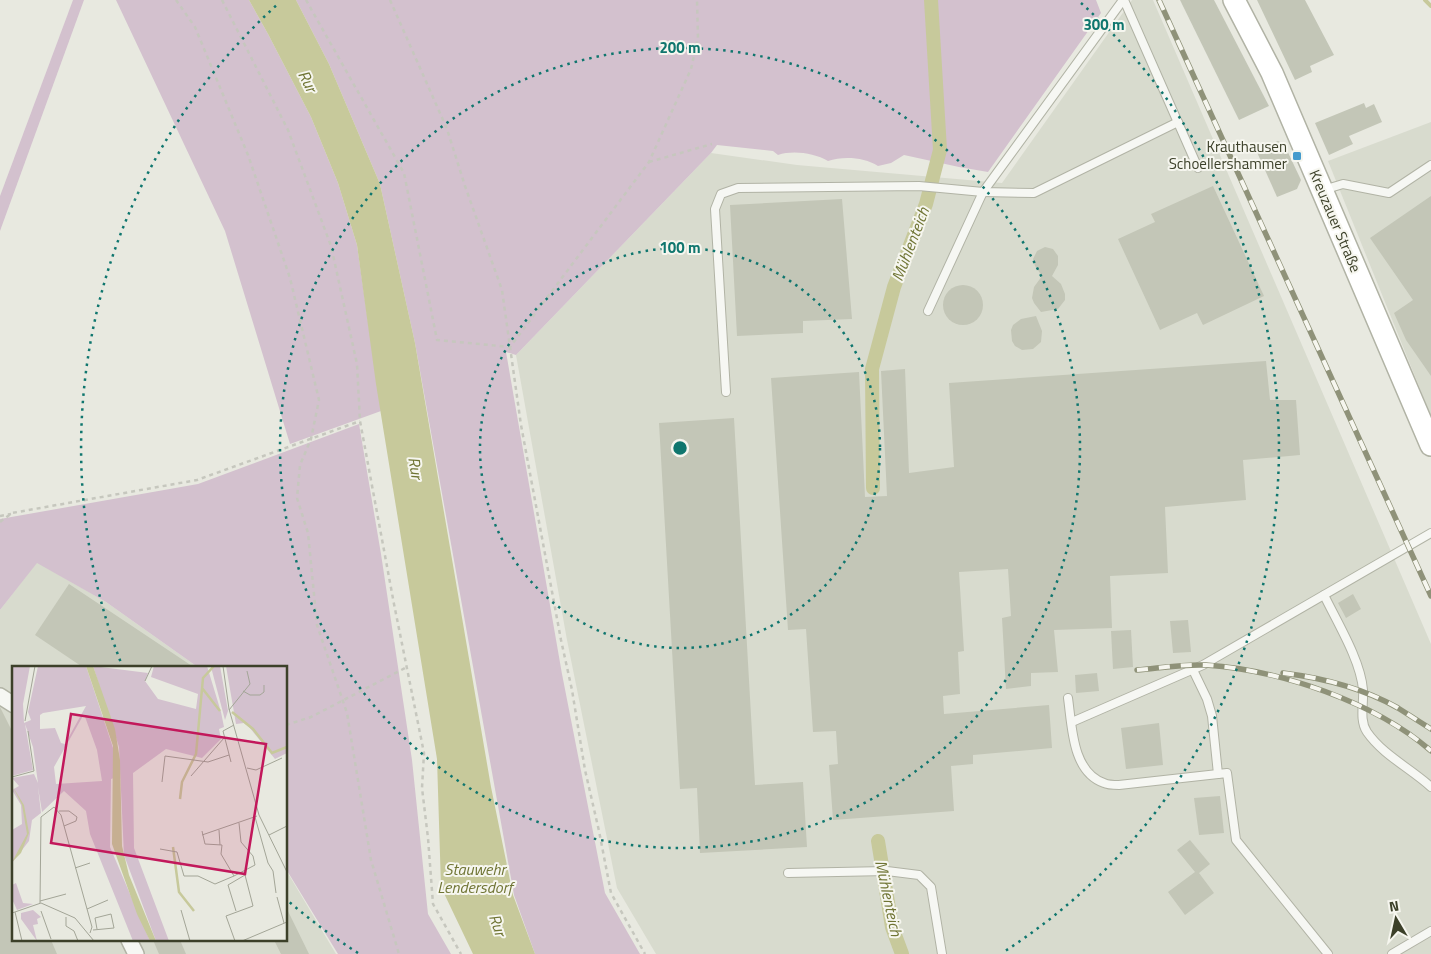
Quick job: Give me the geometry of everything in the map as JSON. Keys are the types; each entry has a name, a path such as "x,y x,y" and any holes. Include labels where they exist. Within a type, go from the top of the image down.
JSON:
{"main road":[{"name":"Kreuzauer Straße","path":"1234,0 1272,73 1431,445"}],"street":[{"path":"0,696 12,704"},
{"path":"130,942 136,954"}],"lane":[{"path":"928,310 983,192 1124,0 1198,168"},
{"path":"726,392 715,209 721,194 738,188 919,186 983,192 1034,193 1178,122"},
{"path":"1322,190 1343,184 1389,193 1431,165"},
{"path":"1072,722 1193,670 1431,533"},
{"path":"1324,595 1359,670 1363,692 1361,707 1366,730 1379,746 1431,787"},
{"path":"1193,670 1212,716 1218,774"},
{"path":"1068,698 1078,757 1089,774 1104,783 1119,785 1228,773 1236,840 1328,954"},
{"path":"788,873 887,871 919,875 931,887 942,954"},
{"path":"1392,954 1431,931"}],"path":[{"path":"176,0 195,28 248,155 290,278 319,400 311,439 300,465 296,498 308,533 317,625 347,713 371,860 400,954"},
{"path":"222,0 288,130 330,246 356,364 360,421 424,753 422,788 434,904 461,954"},
{"path":"306,0 404,173 438,340 510,347"},
{"path":"390,0 447,129 502,290 521,424 560,640 572,690 585,770 611,893 645,954"},
{"path":"510,347 649,162 691,69 698,38 697,0"},
{"path":"649,162 712,144"},
{"path":"0,516 197,480 360,421"},
{"path":"0,522 12,513"},
{"path":"288,724 311,717 407,667"}],"shaded area":[{"path":"73,0 84,0 0,231 0,196"},
{"path":"116,0 249,0 311,117 338,183 357,245 381,411 290,444 225,231"},
{"path":"296,0 1096,0 1101,13 988,172 904,155 891,163 878,166 853,158 840,158 828,161 803,153 784,153 778,155 773,151 717,145 516,355 506,352 562,674 605,893 640,954 535,954 514,895 415,343 380,184 329,64"},
{"path":"1132,0 1153,0 1431,644 1431,954 656,954 617,888 567,640 516,355 711,153 797,165 1002,183"},
{"path":"1431,122 1431,416 1328,161"},
{"path":"359,424 412,760 428,914 451,954 338,954 288,872 288,666 196,666 106,602 37,563 0,610 0,519 198,484"},
{"path":"37,562 106,602 196,666 12,666 12,942 288,942 288,873 336,954 0,954 0,610"}],"water":[{"name":"Stauwehr Lendersdorf","path":"249,0 296,0 329,64 380,184 415,343 491,787 513,895 535,954 473,954 441,887 437,759 376,384 357,245 338,183 311,117"}],"building":[{"path":"1180,0 1214,0 1269,106 1239,120"},
{"path":"1257,0 1305,0 1334,55 1310,66 1312,72 1295,80"},
{"path":"1364,103 1366,108 1374,104 1382,122 1349,136 1353,144 1329,155 1315,123"},
{"path":"1278,141 1284,144 1301,180 1297,189 1277,197 1256,150"},
{"path":"1213,186 1264,296 1203,325 1197,313 1160,330 1118,239 1155,222 1151,214"},
{"path":"1431,196 1431,376 1406,340 1394,313 1413,300 1370,238"},
{"path":"842,199 852,319 803,321 803,333 737,336 730,205"},
{"path":"1045,247 1053,249 1058,256 1058,265 1052,276 1061,284 1065,300 1058,309 1041,312 1032,298 1034,287 1042,276 1035,266 1033,259 1037,251"},
{"path":"967,285 974,288 980,294 983,305 982,313 974,322 967,325 959,325 952,322 944,313 943,301 946,294 955,286"},
{"path":"1036,316 1042,331 1041,342 1033,349 1022,350 1015,346 1012,341 1011,330 1013,325 1021,319"},
{"path":"1266,361 1270,400 1296,400 1300,455 1243,460 1246,500 1165,507 1168,573 1110,576 1112,628 1054,630 1058,672 1031,673 1031,686 1006,689 1002,618 1011,616 1008,569 959,572 964,651 958,652 960,694 943,696 944,714 1049,705 1052,748 973,755 973,764 951,766 954,811 833,820 829,765 838,764 836,731 813,732 806,629 788,630 771,378 859,372 865,497 887,496 881,371 905,369 909,473 954,467 949,383"},
{"path":"734,418 755,785 803,782 807,847 700,853 697,788 680,789 659,423"},
{"path":"69,584 192,666 81,666 35,635"},
{"path":"1353,594 1361,609 1346,618 1338,603"},
{"path":"1188,620 1191,652 1173,653 1170,621"},
{"path":"1131,630 1133,667 1113,669 1111,631"},
{"path":"1097,673 1099,691 1076,693 1075,675"},
{"path":"0,707 12,731 12,942 52,942 57,954 0,954"},
{"path":"1159,723 1163,765 1126,769 1121,728"},
{"path":"1220,796 1224,833 1199,835 1194,798"},
{"path":"1190,840 1210,864 1199,873 1214,893 1185,915 1168,892 1195,872 1177,850"},
{"path":"288,911 309,954 281,954 275,942 288,942"},
{"path":"154,942 181,942 186,954 159,954"}],"waterway":[{"name":"Mühlenteich","path":"873,488 872,369 894,287 926,204 940,150 931,0"},
{"path":"1425,0 1431,6"},
{"name":"Mühlenteich","path":"878,841 892,927 902,954"}],"railway":[{"path":"1159,0 1431,596"},
{"path":"1137,670 1206,665 1235,668 1295,681 1355,704 1383,718 1408,733 1431,751"},
{"path":"1283,673 1328,681 1357,689 1398,708 1431,729"}],"place":[{"name":"Krauthausen Schoellershammer","path":"1297,156"}],"water label":[{"name":"Rur","path":"308,81"},
{"name":"Rur","path":"416,468"},
{"name":"Rur","path":"498,925"}]}
